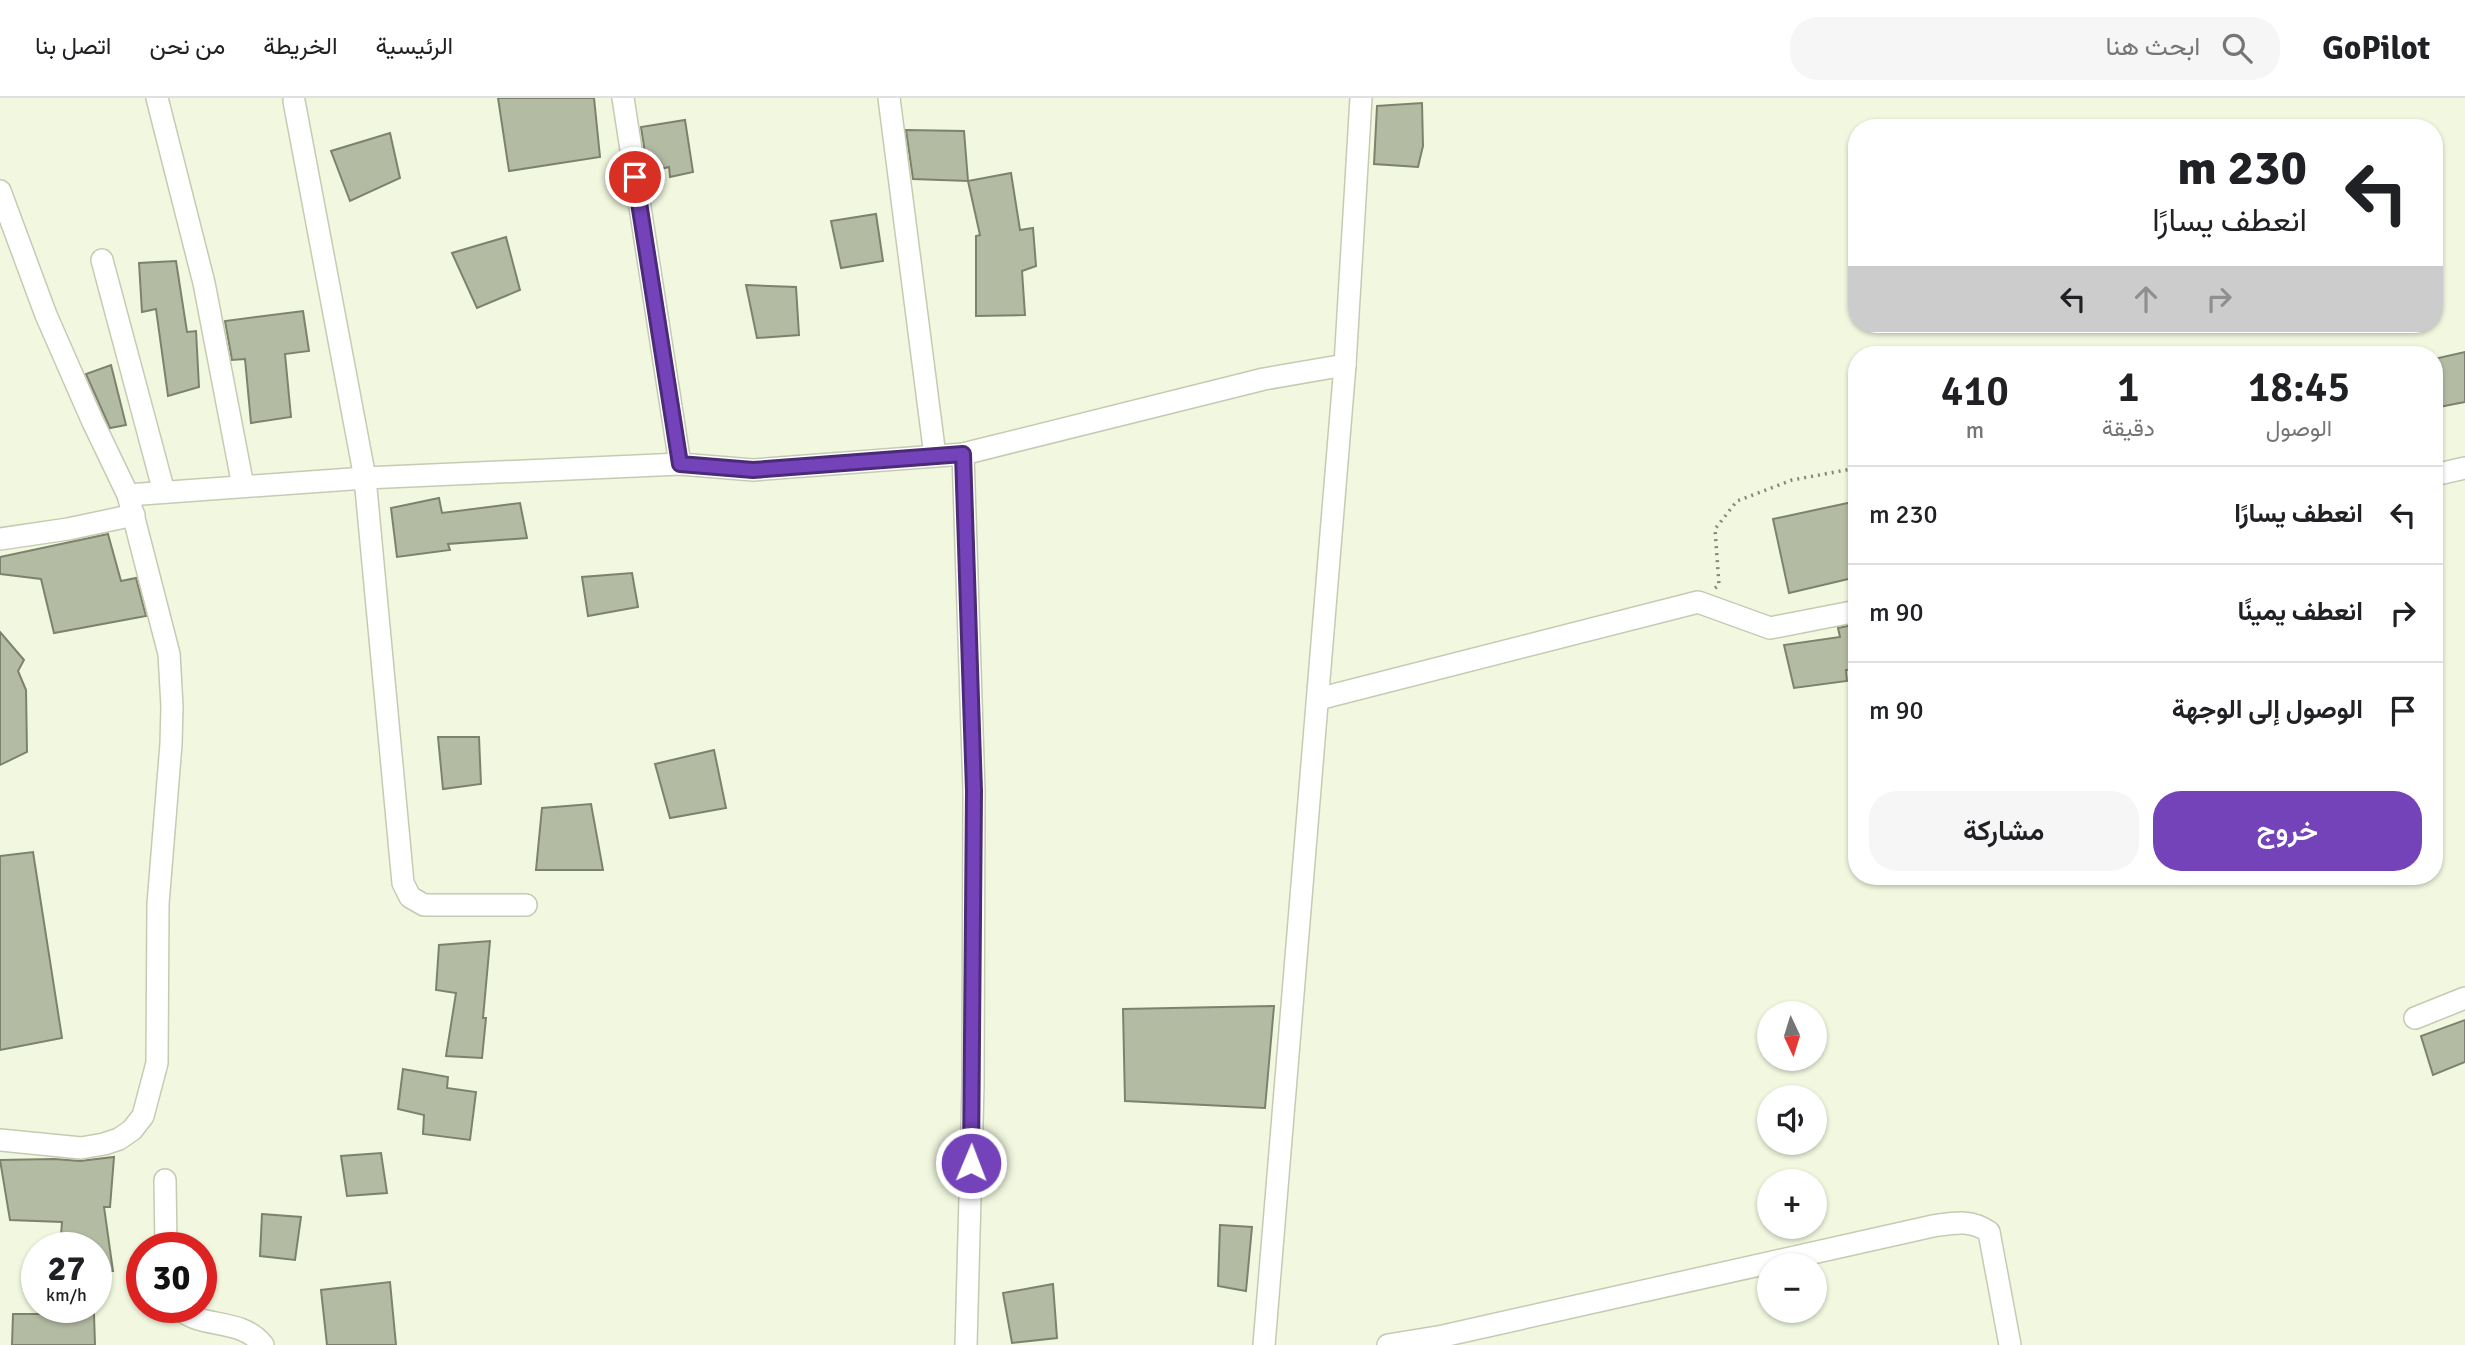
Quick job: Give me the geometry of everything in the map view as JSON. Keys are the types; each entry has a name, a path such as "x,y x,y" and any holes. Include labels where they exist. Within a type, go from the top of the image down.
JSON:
{"street":[{"path":"158,98 204,283 243,486"},
{"path":"623,98 680,464"},
{"path":"889,98 935,456"},
{"path":"1264,1345 1345,365 1361,98"},
{"path":"294,101 365,478 403,883 410,897 424,905 526,905"},
{"path":"0,191 46,315 131,505 169,654 172,706 158,904 157,1063 143,1116 132,1130 119,1139 81,1148 0,1140"},
{"path":"102,260 164,492"},
{"path":"0,539 68,529 164,492 365,478 680,464 753,470 963,454 1264,379 1345,365"},
{"path":"963,454 974,791 972,1086 966,1345"},
{"path":"2443,473 2465,468"},
{"path":"1318,699 1698,603 1770,628 1848,613"},
{"path":"2415,1018 2465,998"},
{"path":"165,1180 166,1232"},
{"path":"1388,1345 1443,1336 1961,1222 1978,1224 1989,1232 2010,1345"},
{"path":"217,1322 252,1334 263,1345"}],"path":[{"path":"1698,603 1719,584 1715,529 1737,501 1792,480 1848,470"}],"building":[{"path":"498,98 594,98 600,157 509,171"},
{"path":"1422,103 1423,146 1418,167 1374,164 1377,106"},
{"path":"685,120 693,172 670,177 669,167 648,172 641,127"},
{"path":"906,130 964,131 968,181 913,179"},
{"path":"390,133 400,178 350,201 331,151"},
{"path":"1011,173 1020,230 1033,228 1036,266 1022,271 1025,315 976,316 976,236 980,235 968,181"},
{"path":"876,214 883,261 841,268 831,221"},
{"path":"506,237 520,290 477,308 452,253"},
{"path":"176,261 187,332 196,331 199,387 168,396 156,309 142,312 139,263"},
{"path":"746,285 796,287 799,335 757,338"},
{"path":"303,311 309,351 285,354 291,417 251,423 245,359 232,360 225,321"},
{"path":"2465,352 2465,402 2443,406 2443,357"},
{"path":"111,365 126,425 110,428 86,374"},
{"path":"439,498 442,513 520,503 527,538 448,544 450,550 397,557 391,508"},
{"path":"1848,503 1848,579 1789,593 1773,519"},
{"path":"108,534 121,581 136,578 146,616 54,633 41,579 0,574 0,557"},
{"path":"632,573 638,607 588,616 582,577"},
{"path":"1848,626 1847,681 1794,688 1784,645 1840,637 1838,628"},
{"path":"0,632 24,660 18,671 26,690 27,752 0,765"},
{"path":"438,737 479,737 481,784 443,789"},
{"path":"714,750 726,808 670,818 655,764"},
{"path":"591,804 603,870 536,870 542,808"},
{"path":"33,852 62,1038 0,1050 0,856"},
{"path":"490,941 482,1058 446,1056 456,993 436,990 439,945"},
{"path":"1274,1006 1265,1108 1125,1101 1123,1009"},
{"path":"2465,1020 2465,1062 2433,1075 2421,1036"},
{"path":"403,1069 448,1077 447,1088 476,1092 470,1140 423,1134 424,1115 398,1109"},
{"path":"381,1153 387,1193 347,1196 341,1156"},
{"path":"114,1157 110,1207 104,1207 108,1232 61,1232 62,1222 10,1220 0,1160 80,1161"},
{"path":"262,1214 301,1217 295,1260 260,1256"},
{"path":"1220,1225 1252,1227 1246,1291 1218,1286"},
{"path":"390,1282 396,1345 327,1345 321,1290"},
{"path":"1053,1284 1057,1338 1012,1343 1003,1293"},
{"path":"13,1314 21,1314 21,1323 94,1323 95,1345 12,1345"}],"route":[{"path":"635,177 680,464 753,470 963,454 974,791 971,1163"}]}
